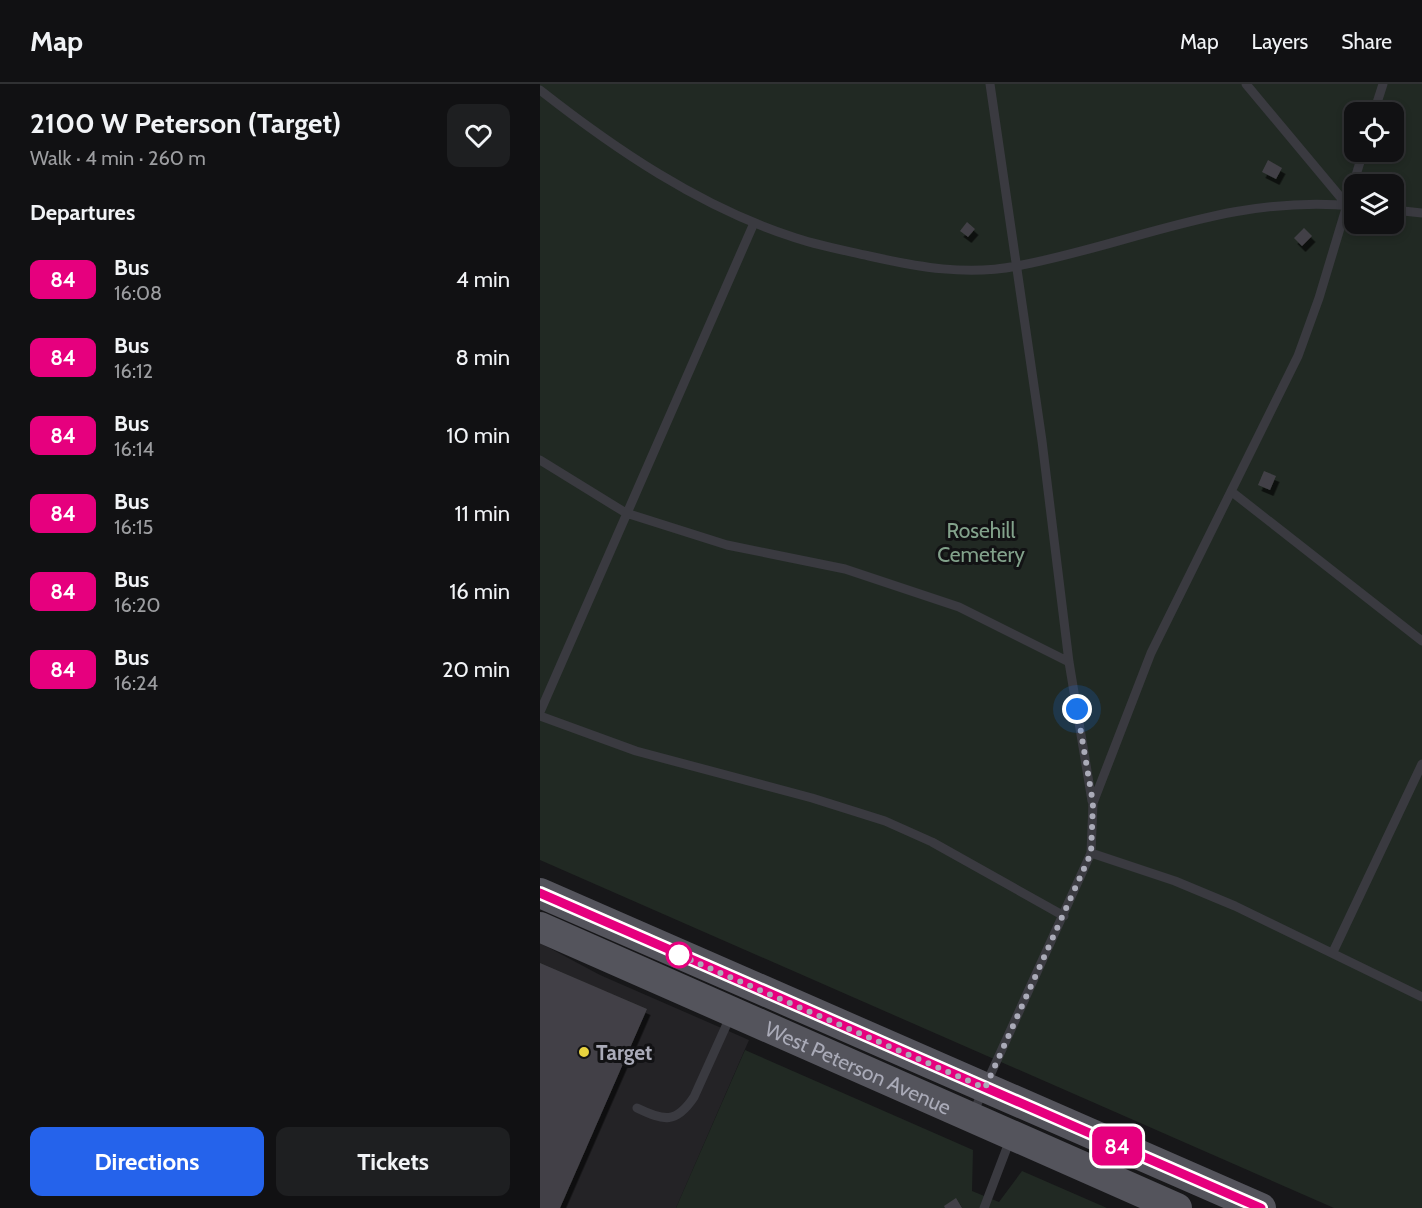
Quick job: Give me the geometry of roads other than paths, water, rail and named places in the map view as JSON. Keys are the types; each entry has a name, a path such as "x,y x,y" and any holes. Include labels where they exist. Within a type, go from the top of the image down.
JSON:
{"main road":[{"name":"West Peterson Avenue","path":"540,893 985,1088 1018,1121 1177,1208"},
{"name":"West Peterson Avenue","path":"540,927 971,1118 1018,1121 1261,1208"}],"lane":[{"path":"971,1118 1091,853 1093,803 1069,662 1042,441 990,84"},
{"path":"1246,84 1344,198"},
{"path":"1377,102 1383,84"},
{"path":"540,90 672,181 715,205 791,237 903,264 971,272 1016,267 1224,212 1281,205 1344,206"},
{"path":"1404,211 1422,213"},
{"path":"754,223 540,714 636,751 843,807 885,821 932,842 1064,916"},
{"path":"1093,803 1151,653 1233,492 1298,356 1344,226"},
{"path":"540,460 626,513 727,545 845,569 959,607 1069,662"},
{"path":"1233,492 1422,641"},
{"path":"1333,952 1422,764"},
{"path":"1091,853 1175,881 1235,906 1333,952 1422,998"},
{"path":"637,1108 655,1116 668,1118 678,1116 687,1109 732,1013"},
{"path":"984,1208 992,1181 1018,1121"}],"place":[{"name":"Target","path":"584,1052"}],"park label":[{"name":"Rosehill Cemetery","path":"981,542"}]}
